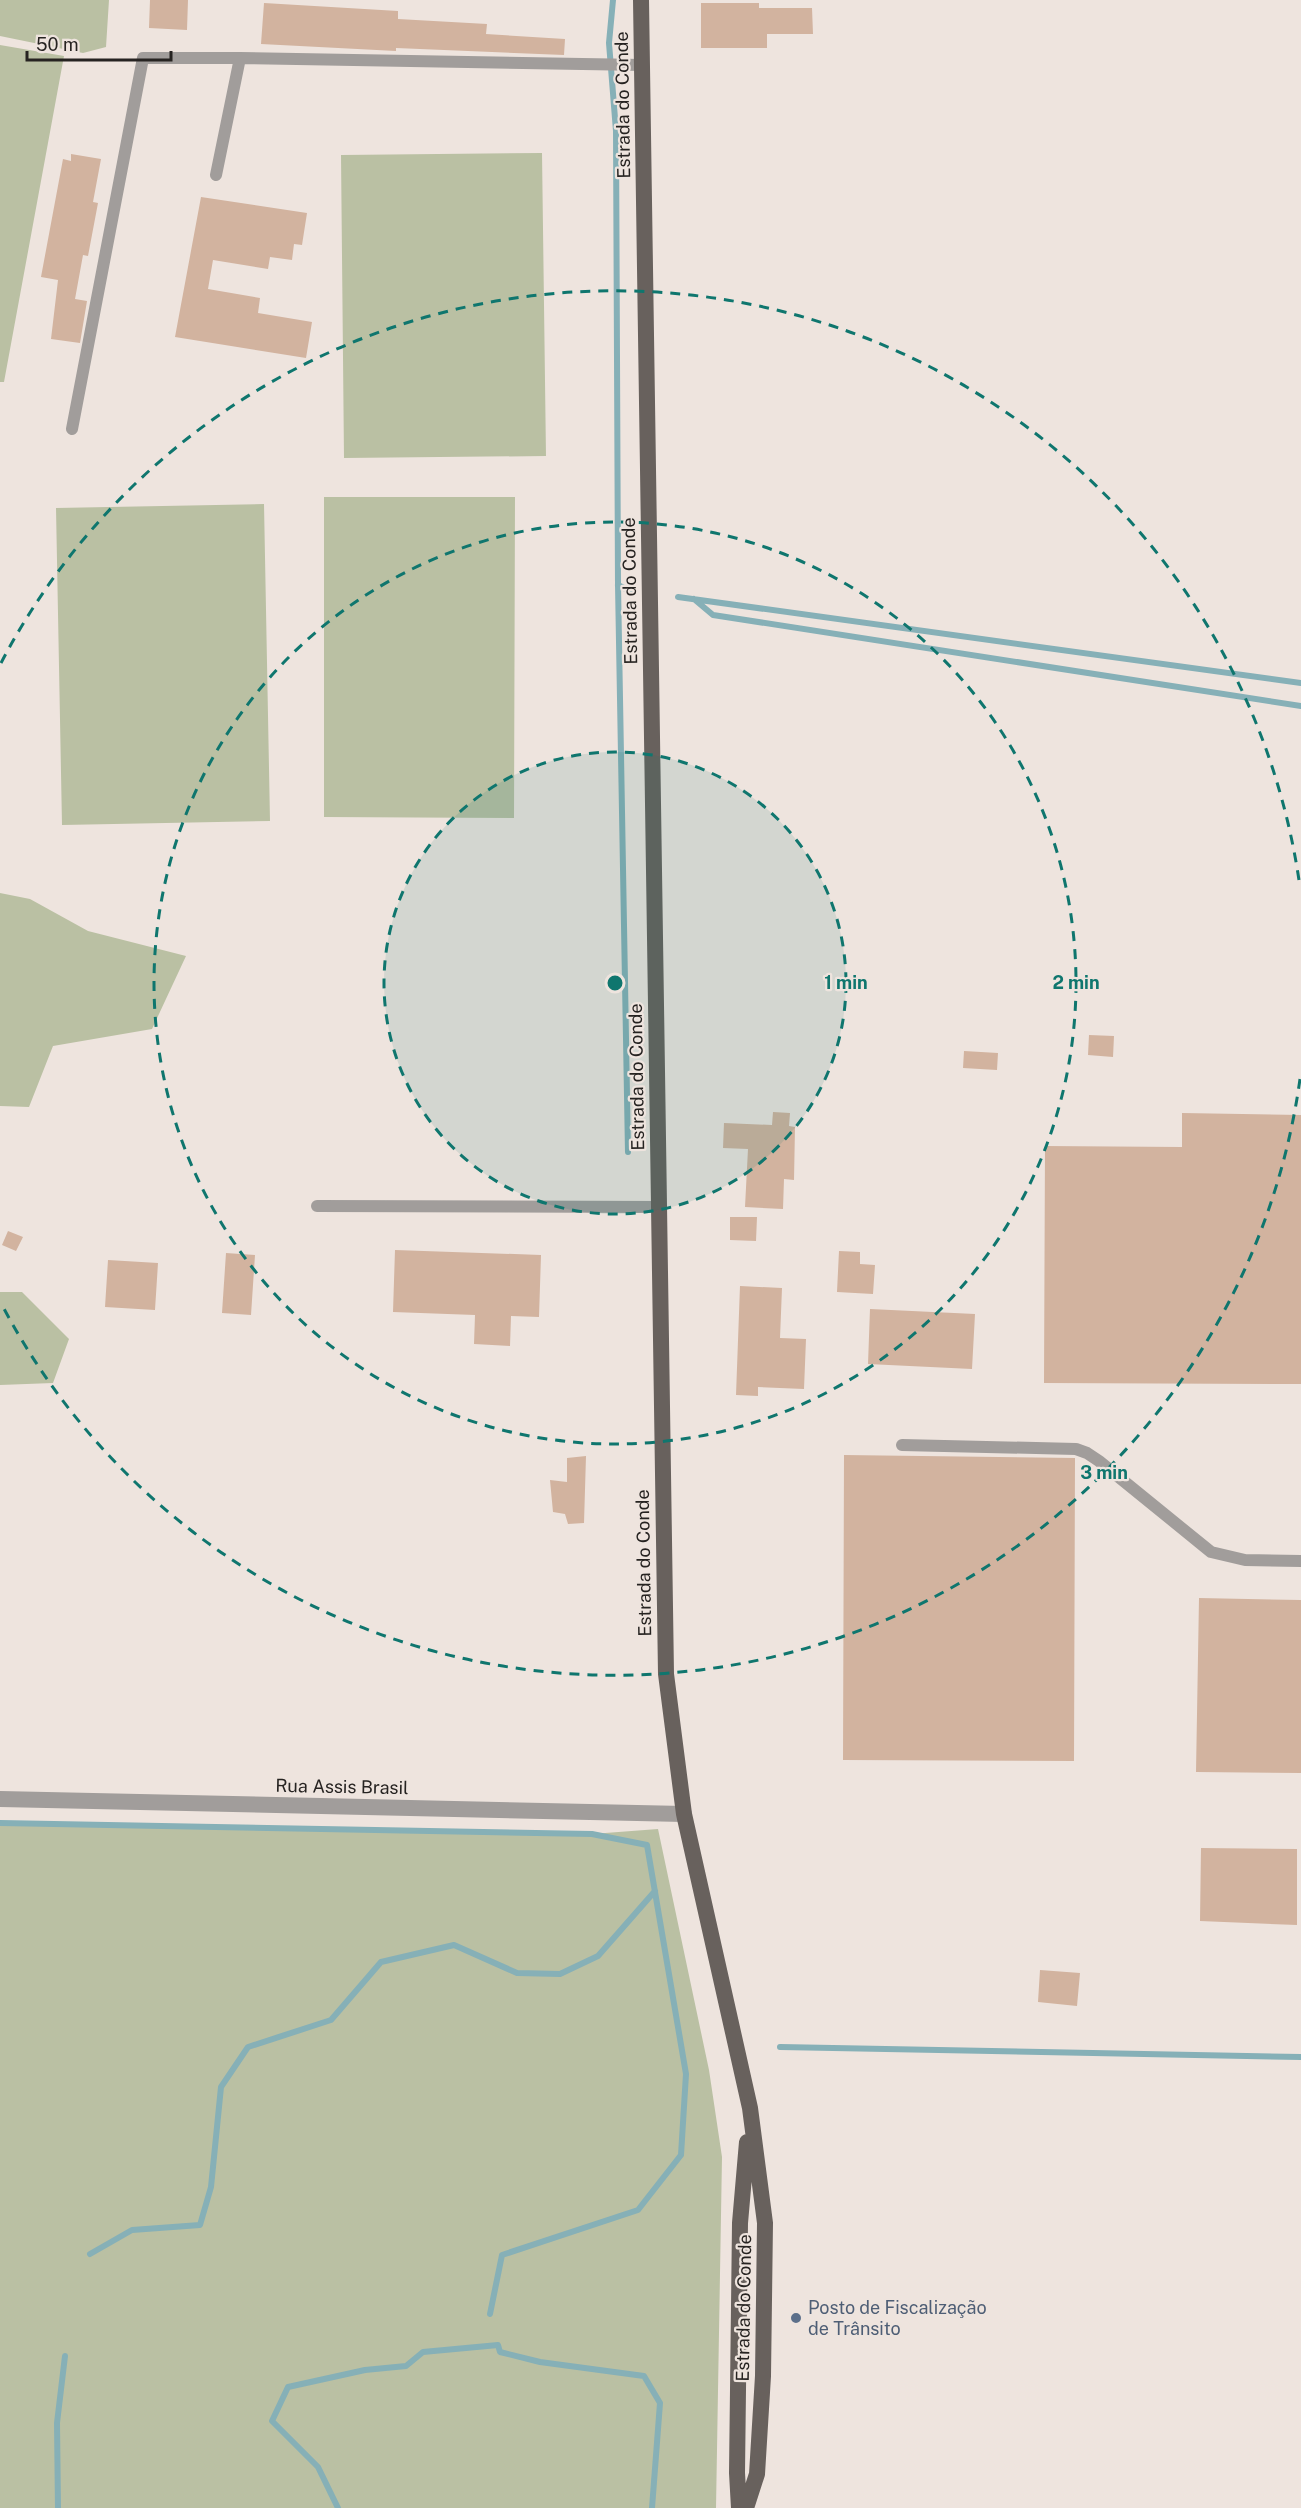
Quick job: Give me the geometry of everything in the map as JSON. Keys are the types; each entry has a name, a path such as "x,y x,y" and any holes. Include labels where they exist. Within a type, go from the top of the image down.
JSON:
{"main road":[{"name":"Estrada do Conde","path":"641,0 666,1674 684,1814 750,2108 765,2223 763,2364 757,2474 742,2508"},
{"name":"Estrada do Conde","path":"742,2508 737,2473 740,2223 750,2108"}],"street":[{"name":"Rua Assis Brasil","path":"0,1799 684,1814"}],"lane":[{"path":"72,429 143,58 642,65"},
{"path":"216,175 240,58"},
{"path":"318,1206 658,1208"},
{"path":"902,1445 1076,1449 1099,1461 1211,1552 1245,1560 1301,1561"}],"green space":[{"path":"0,0 109,0 106,47 83,53 0,36"},
{"path":"0,45 64,56 4,382 0,382"},
{"path":"542,153 546,456 344,458 341,155"},
{"path":"324,497 515,497 514,818 324,817"},
{"path":"264,504 270,821 62,825 56,508"},
{"path":"0,893 30,899 88,931 186,956 152,1029 53,1046 29,1107 0,1106"},
{"path":"0,1292 22,1292 69,1339 53,1383 0,1385"},
{"path":"0,1823 592,1834 658,1829 709,2070 722,2157 716,2508 0,2508"}],"building":[{"path":"150,0 188,0 187,30 149,28"},
{"path":"264,3 398,11 398,19 487,24 486,34 565,39 564,55 396,48 396,51 261,44"},
{"path":"701,3 759,3 759,8 812,8 813,34 767,34 767,48 701,48"},
{"path":"71,154 101,159 93,202 98,203 88,256 83,255 75,299 87,301 80,343 51,339 58,280 41,277 63,159 71,161"},
{"path":"201,197 307,213 302,245 294,244 292,260 270,257 268,269 213,260 208,289 260,298 258,313 312,322 306,358 175,337"},
{"path":"1089,1035 1114,1036 1113,1057 1088,1055"},
{"path":"964,1051 998,1053 997,1070 963,1068"},
{"path":"773,1112 790,1113 789,1126 795,1127 794,1180 784,1179 783,1209 745,1207 748,1149 723,1148 724,1123 772,1125"},
{"path":"1182,1113 1301,1115 1301,1384 1044,1383 1045,1146 1182,1147"},
{"path":"730,1217 757,1217 756,1241 730,1240"},
{"path":"8,1231 23,1237 16,1251 2,1245"},
{"path":"395,1250 541,1255 539,1317 511,1316 510,1346 474,1344 475,1315 393,1312"},
{"path":"839,1251 860,1252 860,1264 875,1265 873,1294 837,1292"},
{"path":"226,1253 255,1255 251,1315 222,1313"},
{"path":"108,1260 158,1263 155,1310 105,1307"},
{"path":"740,1286 782,1288 780,1338 806,1339 804,1389 758,1387 758,1396 736,1395"},
{"path":"870,1309 975,1314 972,1369 868,1364"},
{"path":"844,1455 1075,1458 1074,1761 843,1760"},
{"path":"586,1456 584,1523 568,1524 565,1514 553,1512 550,1480 567,1482 567,1458"},
{"path":"1199,1598 1301,1600 1301,1773 1196,1772"},
{"path":"1201,1848 1297,1849 1297,1925 1200,1921"},
{"path":"1040,1970 1080,1973 1077,2006 1038,2002"}],"waterway":[{"path":"613,0 609,43 616,131 618,585 628,1152"},
{"path":"618,585 630,591"},
{"path":"678,597 1301,683"},
{"path":"694,599 713,615 1301,706"},
{"path":"0,1823 592,1834 647,1845 686,2074 681,2155 638,2210 502,2255 490,2314"},
{"path":"90,2254 132,2230 200,2225 211,2187 221,2087 248,2047 331,2020 381,1962 454,1945 517,1973 560,1974 598,1956 655,1891"},
{"path":"780,2047 1301,2057"},
{"path":"338,2508 318,2467 272,2421 288,2387 365,2370 406,2366 423,2352 498,2345 500,2352 540,2362 644,2376 660,2403 652,2508"},
{"path":"58,2508 57,2423 65,2356"}],"place":[{"name":"Posto de Fiscalização de Trânsito","path":"796,2318"}]}
